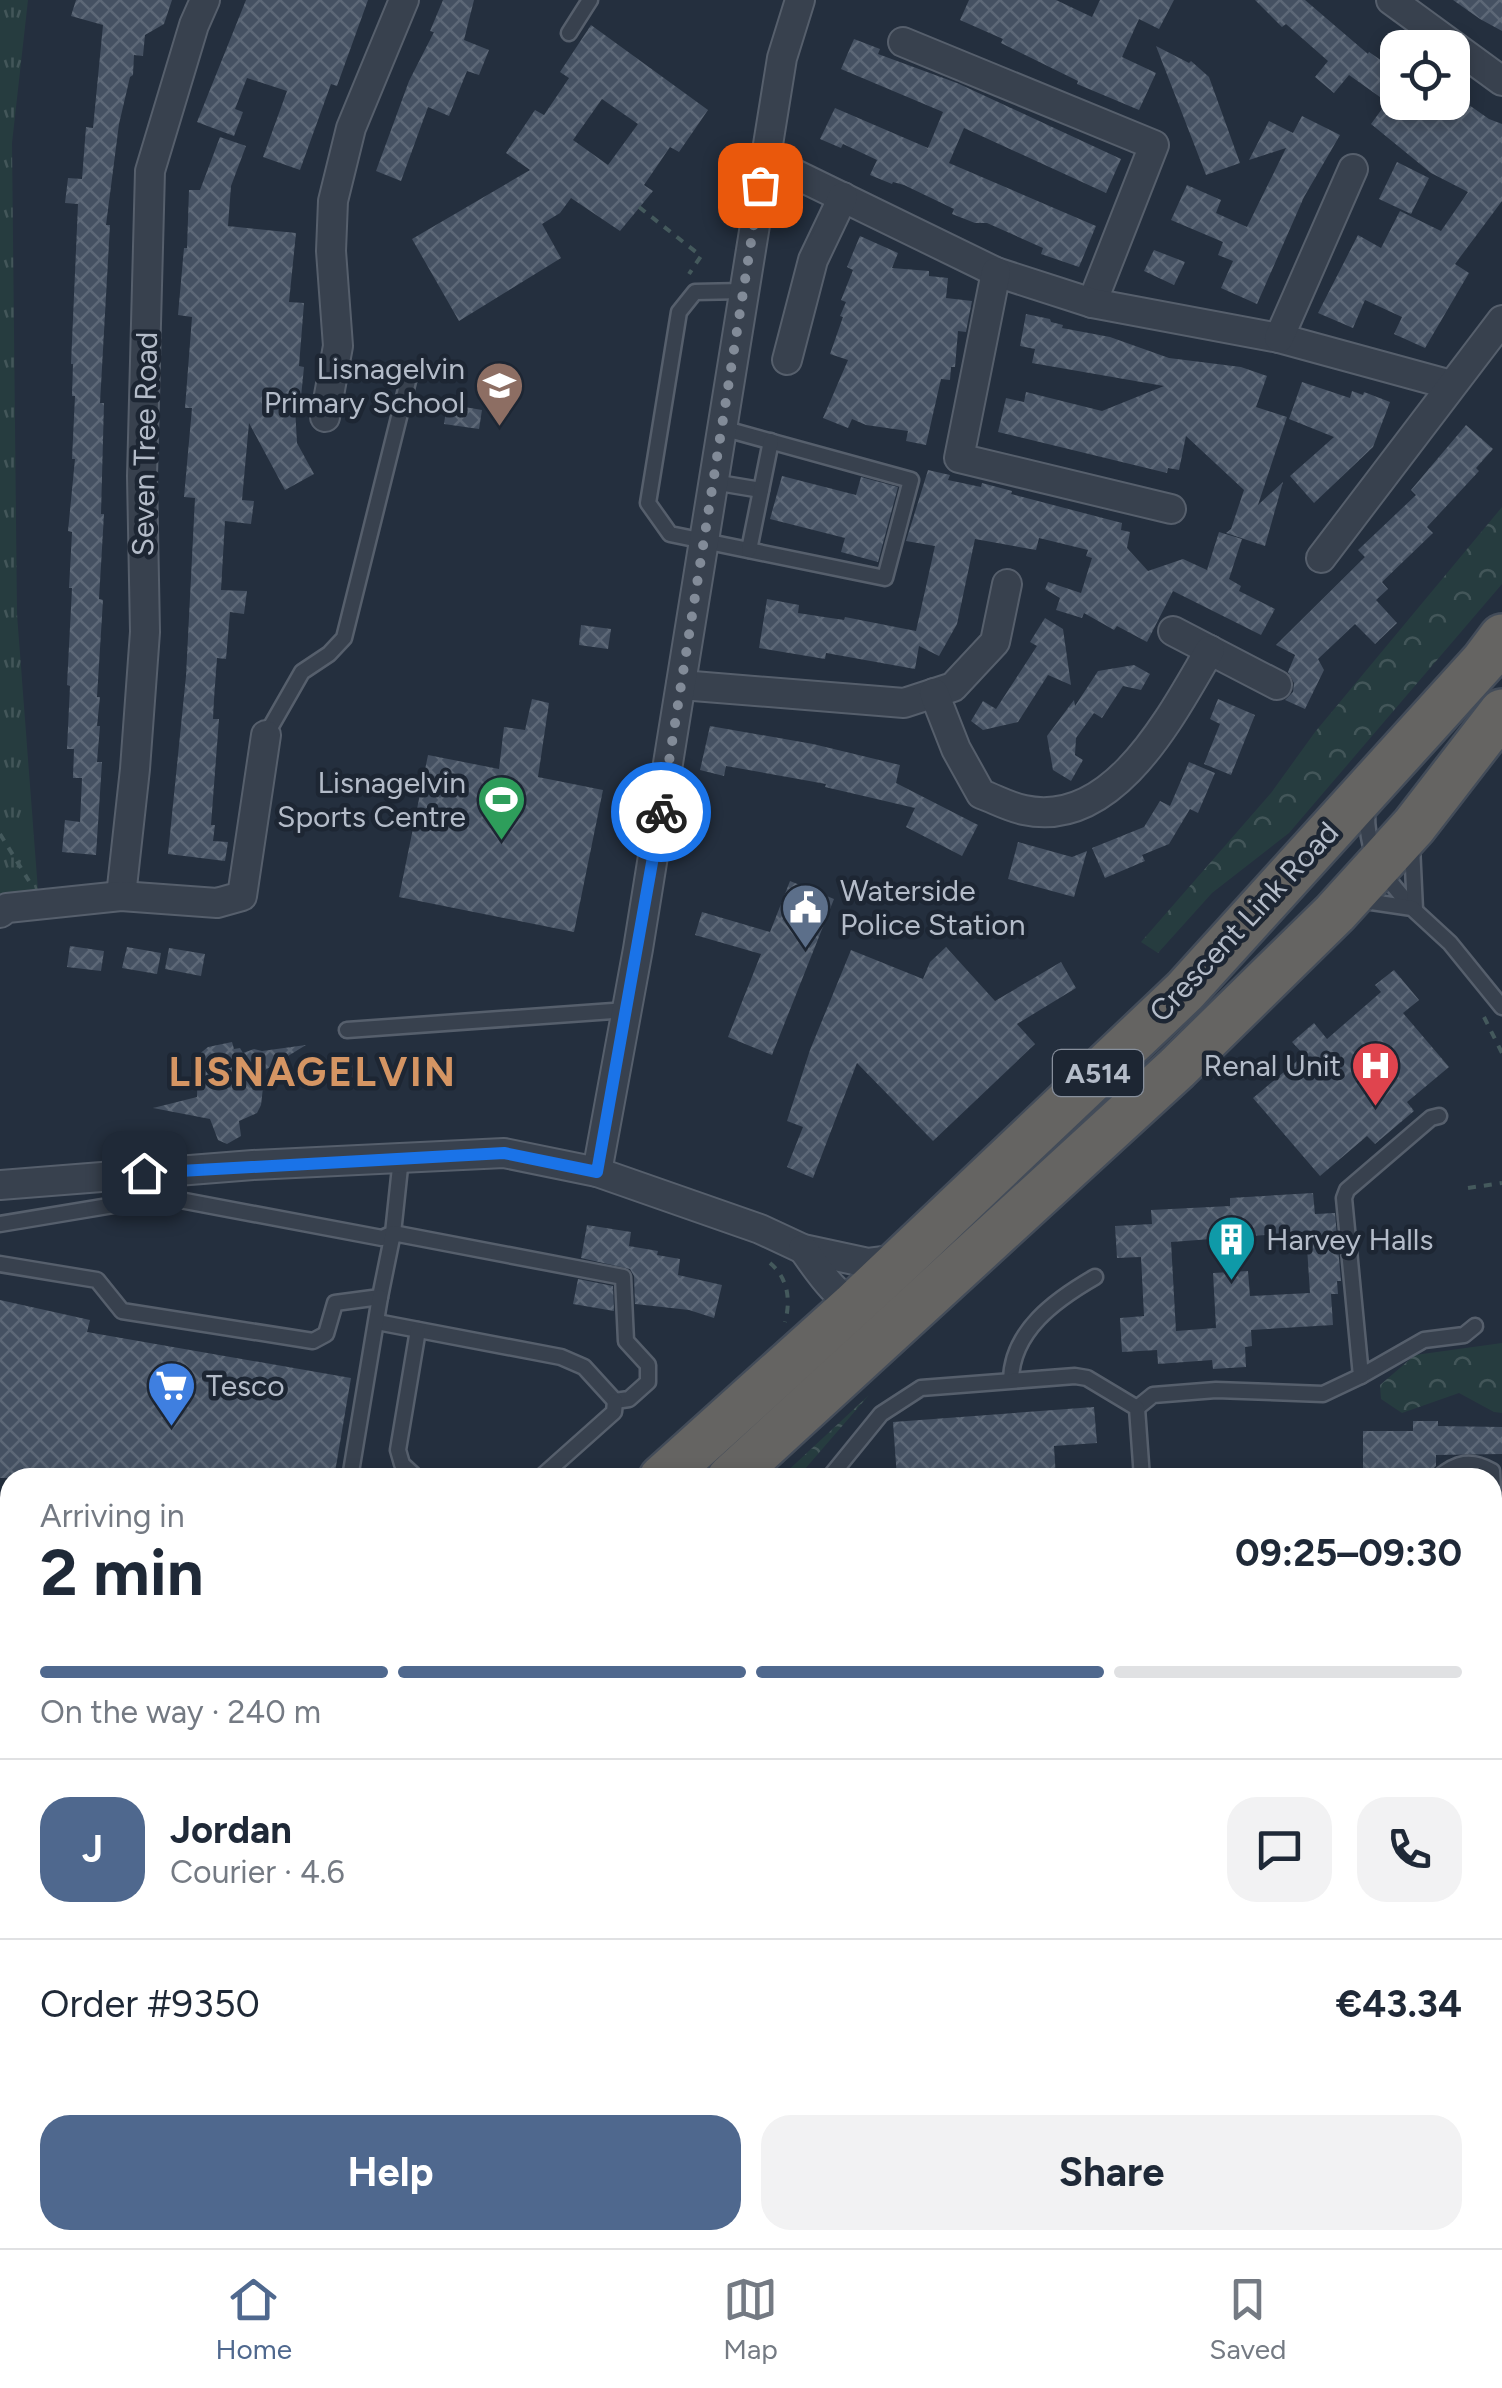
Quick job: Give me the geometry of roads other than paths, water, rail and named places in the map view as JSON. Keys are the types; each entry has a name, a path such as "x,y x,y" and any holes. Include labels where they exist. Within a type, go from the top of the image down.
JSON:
{"highway":[{"name":"Crescent Link Road","path":"673,1468 854,1306 1184,991 1502,636"},
{"name":"Crescent Link Road","path":"741,1468 1177,1068 1348,900 1414,826 1502,712"}],"street":[{"name":"Seven Tree Road","path":"121,896 145,632 142,476 150,171 205,0"},
{"path":"326,416 338,346 331,251 333,201 351,128 404,0"},
{"path":"597,1172 681,685 764,159 782,58 800,0"},
{"path":"1391,0 1502,81"},
{"path":"903,42 1154,145 1092,303"},
{"path":"764,159 996,272 1092,303 1279,338 1451,385"},
{"path":"1279,338 1352,169"},
{"path":"788,360 813,260 843,198"},
{"path":"996,272 959,458 1171,509"},
{"path":"1321,558 1502,320"},
{"path":"681,685 904,703 953,687 995,642 1007,584"},
{"path":"1173,631 1277,685"},
{"path":"934,693 956,750 980,794 1026,810 1049,810 1074,806 1111,787 1151,748 1210,650"},
{"path":"0,913 8,908 121,896 218,903 242,896 266,736"},
{"path":"0,1185 253,1165 504,1153 597,1172 760,1229 803,1249 868,1263 901,1259"},
{"path":"803,1249 820,1274 854,1306 906,1319"}],"lane":[{"path":"569,33 590,0"},
{"path":"722,428 911,480 885,578 670,534 648,503 679,312 694,292 743,291"},
{"path":"266,736 302,672 344,638 408,381"},
{"path":"749,550 771,441"},
{"path":"713,482 762,490"},
{"path":"1368,789 1368,842 1377,866 1450,943 1502,1007"},
{"path":"1414,826 1414,909"},
{"path":"1348,900 1414,909"},
{"path":"348,1030 627,1010"},
{"path":"1361,1376 1344,1198 1347,1190 1431,1118 1439,1116"},
{"path":"352,1468 378,1322 400,1158"},
{"path":"0,1224 150,1199 180,1200 623,1277 626,1341 648,1365 648,1382 629,1399 615,1401"},
{"path":"0,1264 97,1280 122,1312 314,1341 326,1334 335,1303 380,1296"},
{"path":"1011,1380 1011,1363 1026,1333 1053,1306 1095,1277"},
{"path":"378,1322 561,1357 584,1367 615,1401 614,1412 551,1468"},
{"path":"1137,1408 1153,1395 1202,1391 1323,1394 1424,1340 1464,1334 1474,1326"},
{"path":"406,1468 398,1450 418,1330"},
{"path":"837,1468 880,1414 921,1388 1087,1378 1137,1408"},
{"path":"1137,1408 1141,1468"},
{"path":"1450,1468 1476,1462 1487,1468"}],"place":[{"name":"Lisnagelvin Primary School","path":"500,428"},
{"name":"Lisnagelvin Sports Centre","path":"501,842"},
{"name":"Waterside Police Station","path":"805,950"},
{"name":"Renal Unit","path":"1376,1108"},
{"name":"Harvey Halls","path":"1231,1282"},
{"name":"Tesco","path":"171,1428"}],"district":[{"name":"LISNAGELVIN","path":"313,1072"}]}
